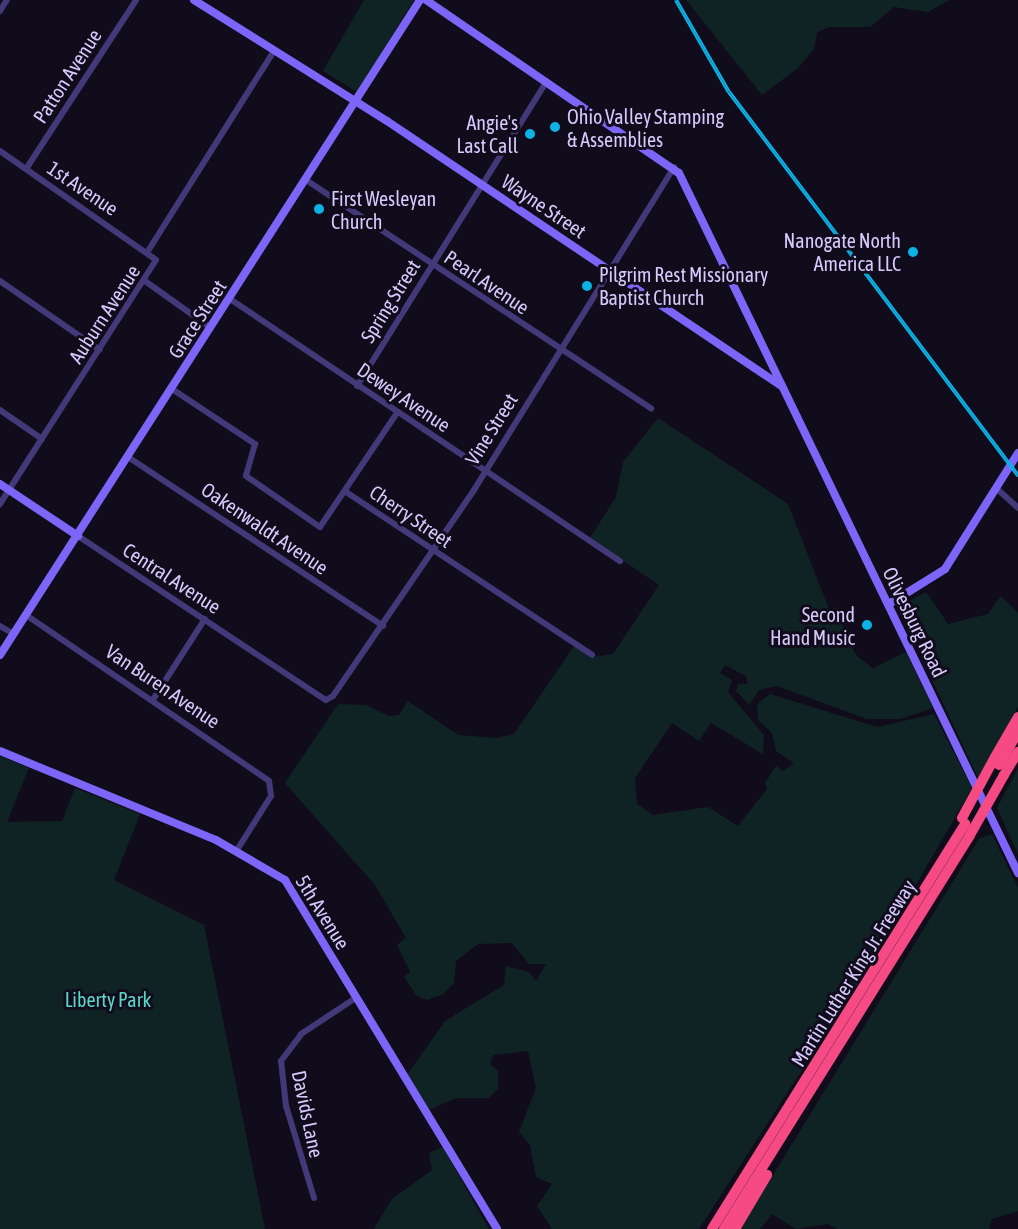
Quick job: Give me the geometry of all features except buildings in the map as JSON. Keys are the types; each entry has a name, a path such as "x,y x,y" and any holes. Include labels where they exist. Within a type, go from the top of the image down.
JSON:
{"highway":[{"path":"997,761 1018,717"},
{"name":"Martin Luther King Jr. Freeway","path":"724,1229 813,1089 943,871 963,821 997,761 1018,732"},
{"name":"Martin Luther King Jr. Freeway","path":"712,1229 943,871 971,838 1006,778 1018,752"},
{"path":"1006,778 1018,766"},
{"path":"735,1229 813,1089"},
{"path":"706,1229 775,1131"}],"street":[{"path":"0,11 7,0"},
{"name":"Patton Avenue","path":"26,169 136,0"},
{"name":"Wayne Street","path":"194,0 357,101 782,386"},
{"name":"Grace Street","path":"0,656 420,0"},
{"path":"426,0 674,166"},
{"name":"Auburn Avenue","path":"0,504 156,264 148,251 274,51"},
{"name":"Spring Street","path":"357,386 547,81"},
{"name":"1st Avenue","path":"1,153 148,251"},
{"name":"Vine Street","path":"326,700 340,690 433,551 674,166"},
{"name":"Olivesburg Road","path":"674,166 1018,873"},
{"name":"Pearl Avenue","path":"306,180 559,351 651,408"},
{"path":"0,281 100,350"},
{"path":"145,282 211,328"},
{"name":"Dewey Avenue","path":"230,299 620,561"},
{"name":"Cherry Street","path":"172,389 255,444 246,476 320,527 346,492 592,655"},
{"path":"0,410 42,439"},
{"path":"346,492 397,413"},
{"path":"889,604 939,576 1018,453"},
{"name":"Oakenwaldt Avenue","path":"128,457 383,626"},
{"name":"Central Avenue","path":"0,484 326,700"},
{"path":"996,488 1018,508"},
{"name":"Van Buren Avenue","path":"26,615 154,698 266,778 273,791 237,850"},
{"path":"154,698 205,620"},
{"path":"0,626 14,634"},
{"name":"5th Avenue","path":"0,751 237,850 291,887 354,999 497,1229"},
{"name":"Davids Lane","path":"314,1197 286,1106 281,1061 301,1034 354,999"}],"green space":[{"path":"364,0 414,0 357,92 323,71"},
{"path":"686,0 949,0 928,12 894,7 870,27 829,27 817,32 814,49 798,68 762,95"},
{"path":"658,418 788,504 830,612 835,607 843,612 844,634 857,656 873,668 906,652 933,708 900,719 867,719 777,686 759,690 749,705 736,691 738,684 748,684 746,676 725,665 720,673 732,680 728,692 764,735 763,754 711,723 699,741 672,723 635,778 637,804 653,815 708,807 738,826 767,789 765,783 776,766 783,771 794,763 776,751 772,733 758,720 757,704 770,694 877,727 934,714 972,788 863,976 699,1229 552,1229 537,1206 552,1184 536,1177 530,1145 519,1132 536,1088 528,1051 494,1055 490,1064 498,1071 498,1089 489,1098 456,1098 429,1110 407,1075 445,1021 504,985 506,966 529,972 536,981 546,964 529,964 512,943 478,944 456,961 454,983 443,994 427,1000 416,995 404,977 410,972 397,945 406,938 375,885 285,783 338,704 366,705 389,716 399,715 408,701 458,735 497,738 514,734 574,646 591,657 613,654 659,585 590,538 616,497 623,462"},
{"path":"926,592 948,624 988,614 1001,596 1018,613 1018,707 978,778 898,607"},
{"name":"Liberty Park","path":"0,756 29,768 7,822 62,821 75,788 140,814 114,880 204,925 265,1229 0,1229"},
{"path":"1018,768 1018,854 997,808"},
{"path":"992,834 1018,888 1018,1211 992,1219 989,1229 837,1229 828,1224 796,1229 772,1214 760,1229 740,1229 979,839"},
{"path":"443,1147 489,1229 374,1229 392,1199 432,1170 429,1153"}],"railway":[{"path":"676,0 729,92 1018,476"}],"place":[{"name":"Ohio Valley Stamping & Assemblies","path":"555,127"},
{"name":"Angie's Last Call","path":"530,134"},
{"name":"First Wesleyan Church","path":"319,209"},
{"name":"Nanogate North America LLC","path":"913,252"},
{"name":"Pilgrim Rest Missionary Baptist Church","path":"587,286"},
{"name":"Second Hand Music","path":"867,625"}]}
